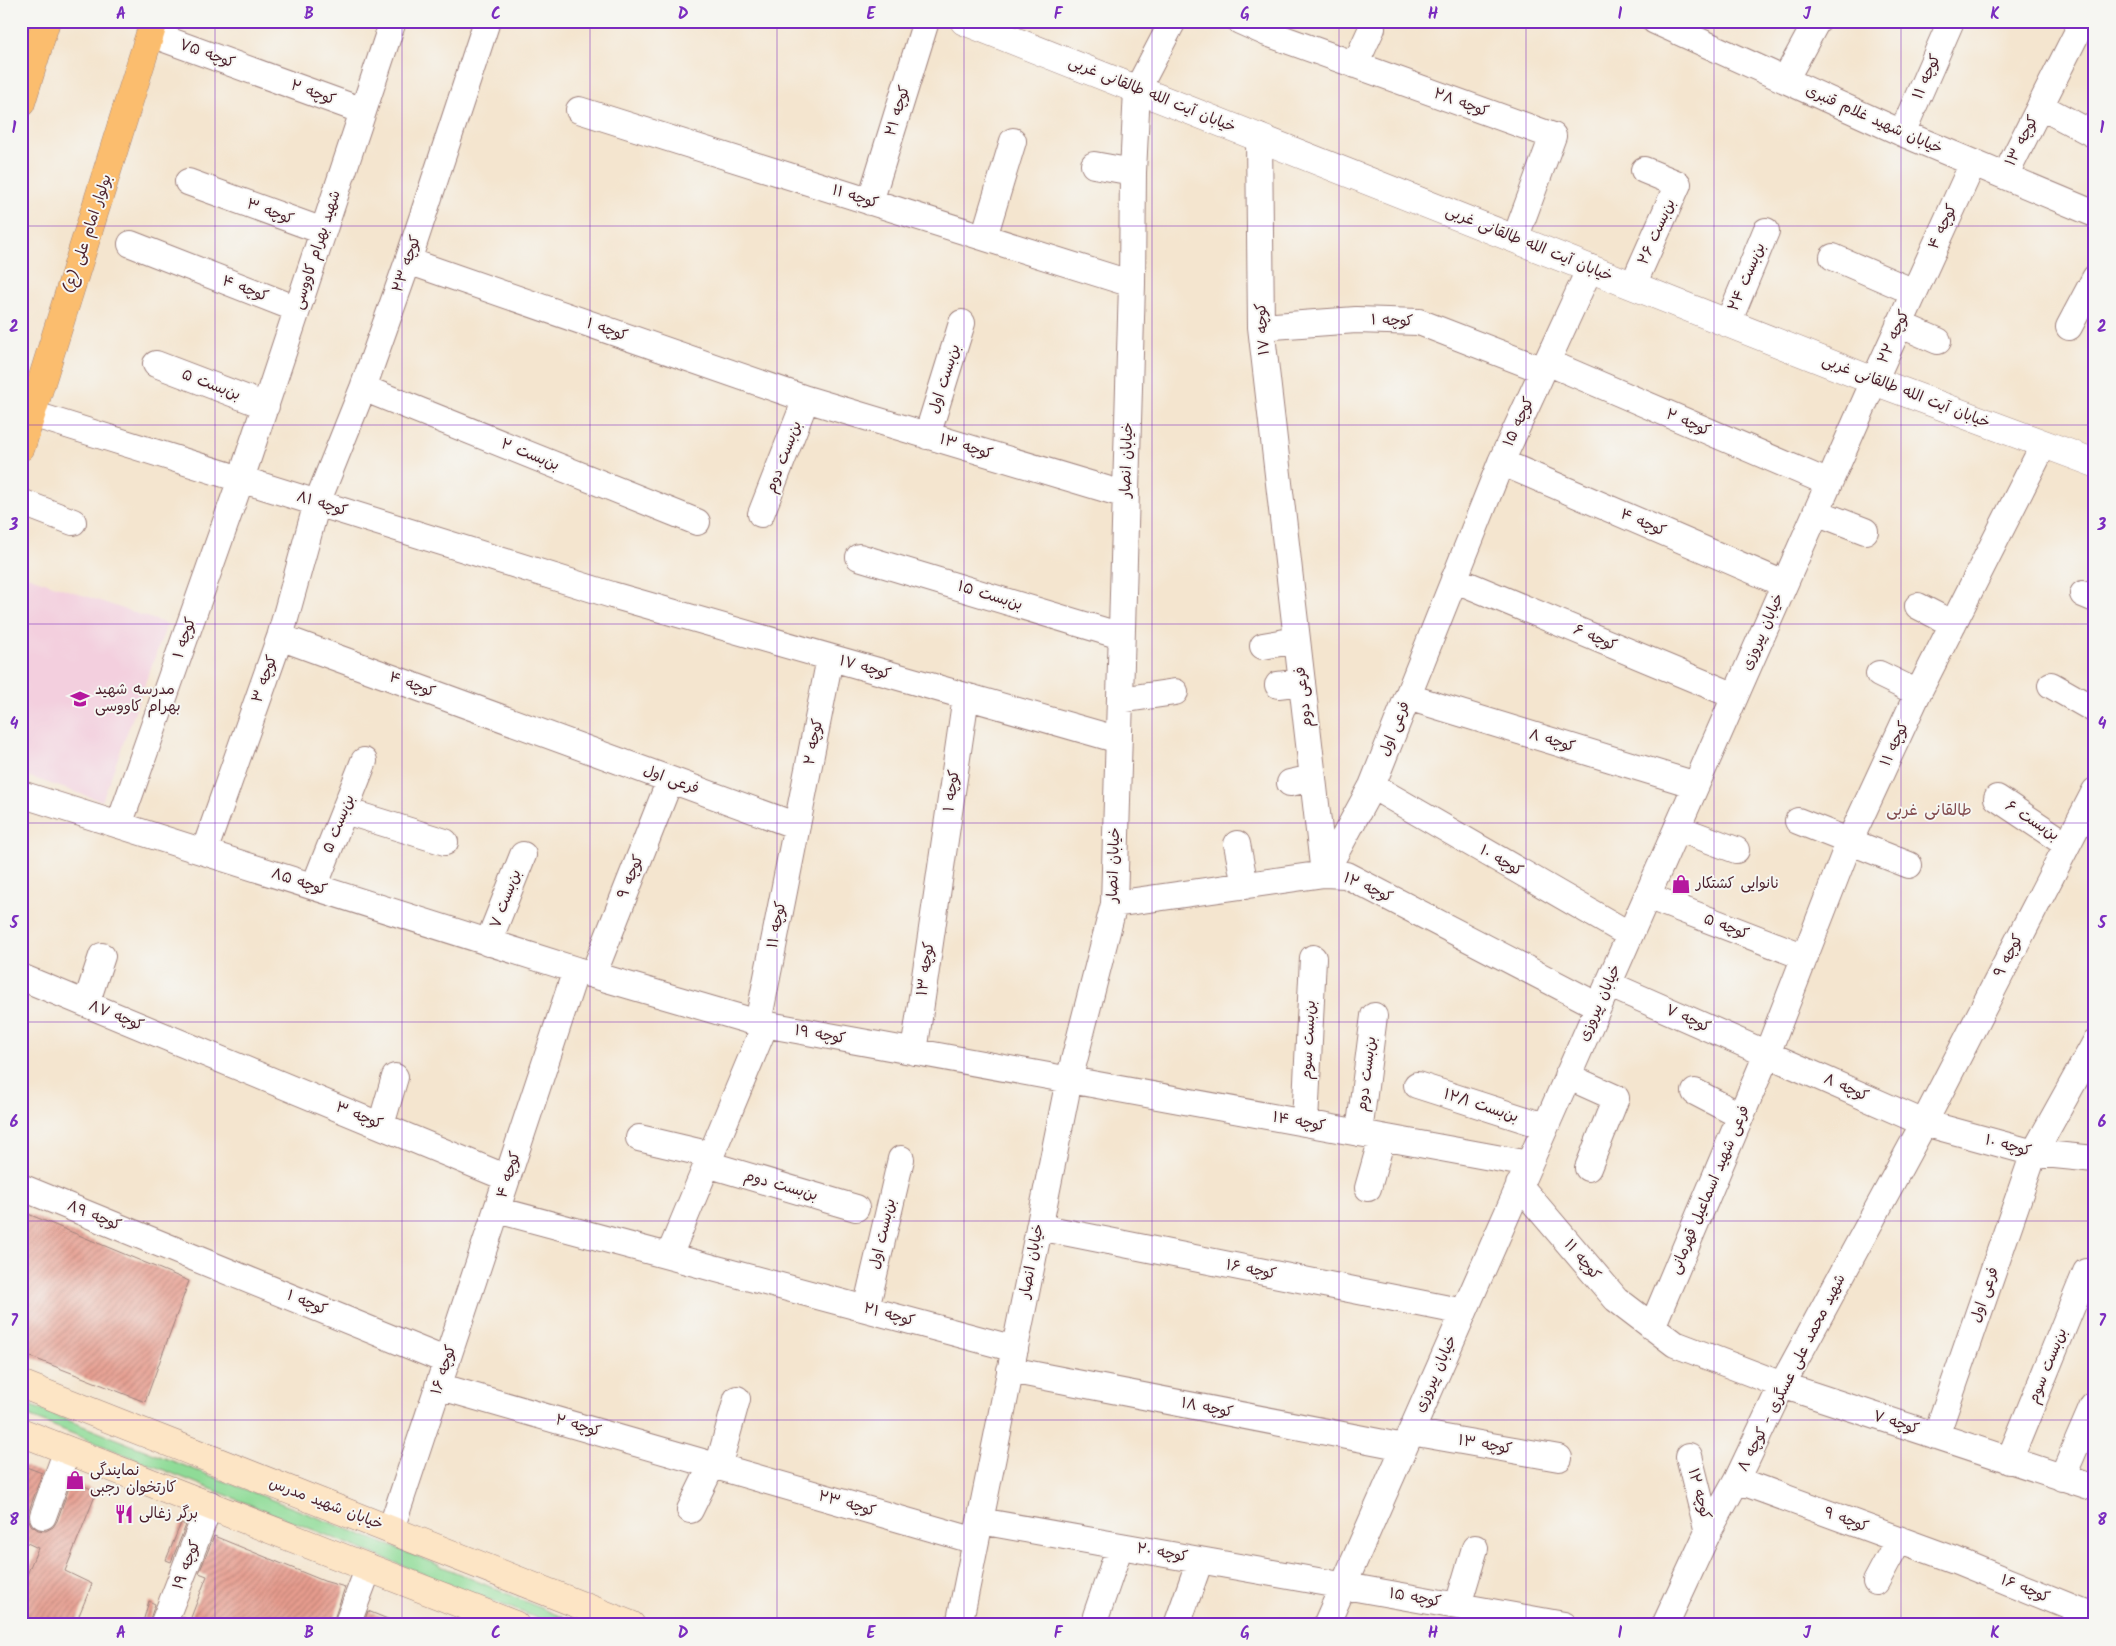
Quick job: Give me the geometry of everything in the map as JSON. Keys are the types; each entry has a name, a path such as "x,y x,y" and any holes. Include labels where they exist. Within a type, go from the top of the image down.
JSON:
{"main road":[{"path":"23,93 46,21"},
{"name":"بولوار امام علی (ع)","path":"21,446 152,28"},
{"name":"خیابان شهید مدرس","path":"21,1384 631,1625"},
{"path":"21,1432 210,1504 515,1625"}],"street":[{"name":"شهید بهرام کاووسی","path":"241,479 393,21"},
{"name":"کوچه ۲۳","path":"317,503 363,388 408,261 487,21"},
{"name":"کوچه ۲۱","path":"870,202 926,21"},
{"name":"خیابان آیت الله طالقانی غربی","path":"964,21 1004,28 1137,90 1874,381 2095,463"},
{"path":"1137,90 1173,21"},
{"path":"1240,21 1269,27"},
{"path":"1785,80 1817,21"},
{"name":"کوچه ۱۱","path":"1902,133 1952,21"},
{"path":"2083,21 2040,106 2091,133"},
{"name":"خیابان شهید غلام قنبری","path":"1665,23 1902,133 2095,214"},
{"name":"کوچه ۲۸","path":"1269,27 1355,65 1552,136 1515,239"},
{"name":"کوچه ۷۵","path":"152,28 264,75"},
{"path":"1355,65 1372,28"},
{"name":"کوچه ۲","path":"264,75 363,112"},
{"name":"خیابان انصار","path":"959,1625 1068,1080 1114,904 1132,284 1132,172 1137,90"},
{"name":"کوچه ۱۳","path":"2005,176 2040,106"},
{"name":"کوچه ۱۱","path":"579,110 1132,284"},
{"name":"کوچه ۱۷","path":"1259,138 1261,327 1284,520"},
{"path":"984,237 1013,141"},
{"name":"کوچه ۴","path":"1914,292 1973,163"},
{"path":"1094,165 1132,172"},
{"name":"بن‌بست ۲۶","path":"1634,285 1678,184 1644,170"},
{"name":"کوچه ۳","path":"188,182 323,231"},
{"name":"بن‌بست ۲۴","path":"1728,323 1766,231"},
{"name":"کوچه ۴","path":"131,244 297,309"},
{"path":"1833,257 1914,292"},
{"name":"کوچه ۱","path":"408,261 806,399"},
{"name":"کوچه ۱۵","path":"1454,579 1501,462 1590,268"},
{"path":"2069,328 2095,278"},
{"name":"کوچه ۲۲","path":"1874,381 1914,292"},
{"name":"کوچه ۱","path":"1261,327 1356,320 1419,322 1545,366"},
{"name":"بن‌بست اول","path":"927,436 962,323"},
{"path":"1899,324 1938,341"},
{"name":"بن‌بست ۵","path":"156,364 266,406"},
{"name":"کوچه ۲","path":"1545,366 1829,483"},
{"name":"خیابان پیروزی","path":"1326,1625 1874,381"},
{"name":"بن‌بست ۲","path":"363,388 697,522"},
{"name":"کوچه ۱۳","path":"806,399 1126,495"},
{"name":"بن‌بست دوم","path":"761,514 806,399"},
{"name":"کوچه ۸۱","path":"32,414 612,595"},
{"name":"کوچه ۱۱","path":"1767,1054 1850,840 1918,694 2044,444"},
{"name":"کوچه ۴","path":"1501,462 1784,584"},
{"name":"کوچه ۱","path":"119,825 241,479"},
{"path":"21,502 73,522"},
{"name":"کوچه ۳","path":"204,852 280,637 317,503"},
{"path":"1816,512 1865,532"},
{"name":"فرعی دوم","path":"1284,520 1297,640 1290,683 1302,780 1324,874"},
{"name":"بن‌بست ۱۵","path":"859,556 1121,636"},
{"name":"کوچه ۶","path":"1454,579 1735,696"},
{"name":"فرعی اول","path":"1324,874 1372,786 1454,579"},
{"name":"کوچه ۱۷","path":"612,595 1119,740"},
{"path":"1918,606 1953,624"},
{"name":"کوچه ۴","path":"280,637 545,734"},
{"path":"1263,646 1297,640"},
{"name":"کوچه ۲","path":"797,826 830,658"},
{"path":"1879,674 1918,694"},
{"path":"2051,685 2095,710"},
{"path":"1120,700 1175,692"},
{"name":"کوچه ۱","path":"938,886 966,696"},
{"name":"کوچه ۸","path":"1408,697 1696,785"},
{"name":"فرعی اول","path":"545,734 797,826"},
{"name":"بن‌بست ۵","path":"314,887 364,761"},
{"name":"کوچه ۹","path":"584,973 670,780"},
{"name":"کوچه ۱۰","path":"1372,786 1630,935"},
{"name":"کوچه ۹","path":"1924,1123 2095,790"},
{"name":"کوچه ۸۵","path":"21,794 584,973"},
{"name":"بن‌بست ۶","path":"1997,798 2066,844"},
{"path":"345,810 445,842"},
{"path":"1798,821 1909,865"},
{"name":"کوچه ۱۱","path":"762,1024 797,826"},
{"path":"1677,828 1736,850"},
{"path":"1237,844 1245,886"},
{"name":"بن‌بست ۷","path":"488,943 523,855"},
{"name":"کوچه ۱۲","path":"1114,904 1324,874 1346,875 1603,995"},
{"name":"کوچه ۱۳","path":"914,1052 938,886"},
{"name":"کوچه ۵","path":"1647,896 1805,957"},
{"path":"86,1004 102,956"},
{"name":"بن‌بست سوم","path":"1305,1123 1313,958"},
{"name":"کوچه ۴","path":"584,973 507,1178 497,1210 763,1282"},
{"name":"کوچه ۱۹","path":"584,973 762,1024 1068,1080"},
{"name":"کوچه ۸۷","path":"21,977 211,1055"},
{"name":"کوچه ۷","path":"1603,995 1767,1054"},
{"name":"بن‌بست دوم","path":"1370,1136 1374,1016"},
{"path":"669,1256 762,1024"},
{"path":"2034,1153 2095,1043"},
{"name":"کوچه ۸","path":"1767,1054 1924,1123"},
{"name":"فرعی شهید اسماعیل قهرمانی","path":"1652,1327 1767,1054"},
{"name":"کوچه ۳","path":"211,1055 507,1178"},
{"path":"1567,1076 1616,1098 1588,1168"},
{"path":"381,1126 395,1077"},
{"name":"کوچه ۱۴","path":"1068,1080 1370,1136 1524,1175"},
{"name":"بن‌بست ۱۲/۱","path":"1417,1085 1546,1126"},
{"path":"1695,1092 1741,1116"},
{"name":"کوچه ۱۰","path":"1924,1123 2034,1153 2095,1159"},
{"name":"شهید محمد علی عسگری - کوچه ۸","path":"1665,1625 1708,1532 1737,1480 1782,1385 1924,1123"},
{"path":"1368,1188 1370,1136"},
{"path":"639,1138 709,1160"},
{"name":"فرعی اول","path":"1936,1436 2034,1153"},
{"name":"بن‌بست اول","path":"866,1309 901,1159"},
{"name":"بن‌بست دوم","path":"709,1160 856,1208"},
{"name":"کوچه ۱۱","path":"1524,1175 1616,1300 1652,1327"},
{"name":"کوچه ۸۹","path":"21,1187 167,1246"},
{"name":"کوچه ۱۶","path":"391,1530 497,1210"},
{"name":"کوچه ۱۶","path":"1039,1227 1464,1312"},
{"name":"کوچه ۱","path":"167,1246 447,1361"},
{"name":"بن‌بست سوم","path":"2010,1460 2086,1272"},
{"name":"کوچه ۲۱","path":"763,1282 866,1309 1012,1360"},
{"path":"1652,1327 1675,1344 1782,1385"},
{"name":"کوچه ۱۸","path":"1012,1360 1407,1439"},
{"name":"کوچه ۷","path":"1782,1385 2010,1460"},
{"name":"کوچه ۲","path":"438,1386 715,1466"},
{"path":"690,1510 715,1466 737,1399"},
{"path":"2062,1478 2093,1406"},
{"name":"کوچه ۱۳","path":"1407,1439 1559,1458"},
{"path":"42,1516 67,1450"},
{"name":"کوچه ۱۲","path":"1689,1456 1708,1532"},
{"path":"2010,1460 2095,1488"},
{"name":"کوچه ۲۳","path":"715,1466 978,1531"},
{"name":"کوچه ۹","path":"1737,1480 1955,1560"},
{"name":"کوچه ۱۹","path":"163,1625 210,1504"},
{"name":"کوچه ۲۰","path":"978,1531 1120,1546 1343,1586"},
{"path":"1876,1582 1899,1539"},
{"path":"1096,1616 1120,1546"},
{"path":"1458,1605 1475,1548"},
{"path":"1177,1625 1200,1560"},
{"name":"کوچه ۱۶","path":"1955,1560 2095,1618"},
{"path":"347,1625 369,1567"},
{"name":"کوچه ۱۵","path":"1343,1586 1564,1625"}],"shaded area":[{"name":"مدرسه شهید بهرام کاووسی","path":"21,574 167,624 102,801 21,774"}],"green space":[{"path":"21,1402 429,1561 581,1625 555,1625 449,1584 21,1413"}],"building":[{"path":"21,1211 189,1281 145,1402 21,1353"},
{"path":"21,1465 42,1473 28,1518 31,1525 38,1530 46,1531 53,1527 70,1485 76,1483 97,1491 65,1571 92,1584 75,1625 21,1625 21,1589 38,1548 25,1542 23,1547 21,1547"},
{"path":"181,1523 186,1525 171,1562 166,1560"},
{"path":"214,1536 324,1581 345,1587 332,1625 179,1625 182,1617 190,1620 207,1576 199,1573"},
{"path":"149,1601 155,1604 148,1625 142,1625"},
{"path":"368,1611 400,1624 400,1625 363,1625"}],"place":[{"name":"مدرسه شهید بهرام کاووسی","path":"80,699"},
{"name":"نانوایی کشتکار","path":"1681,884"},
{"name":"نمایندگی کارتخوان رجبی","path":"75,1480"},
{"name":"برگر زغالی","path":"124,1514"}],"district":[{"name":"طالقانی غربی","path":"1929,810"}]}
